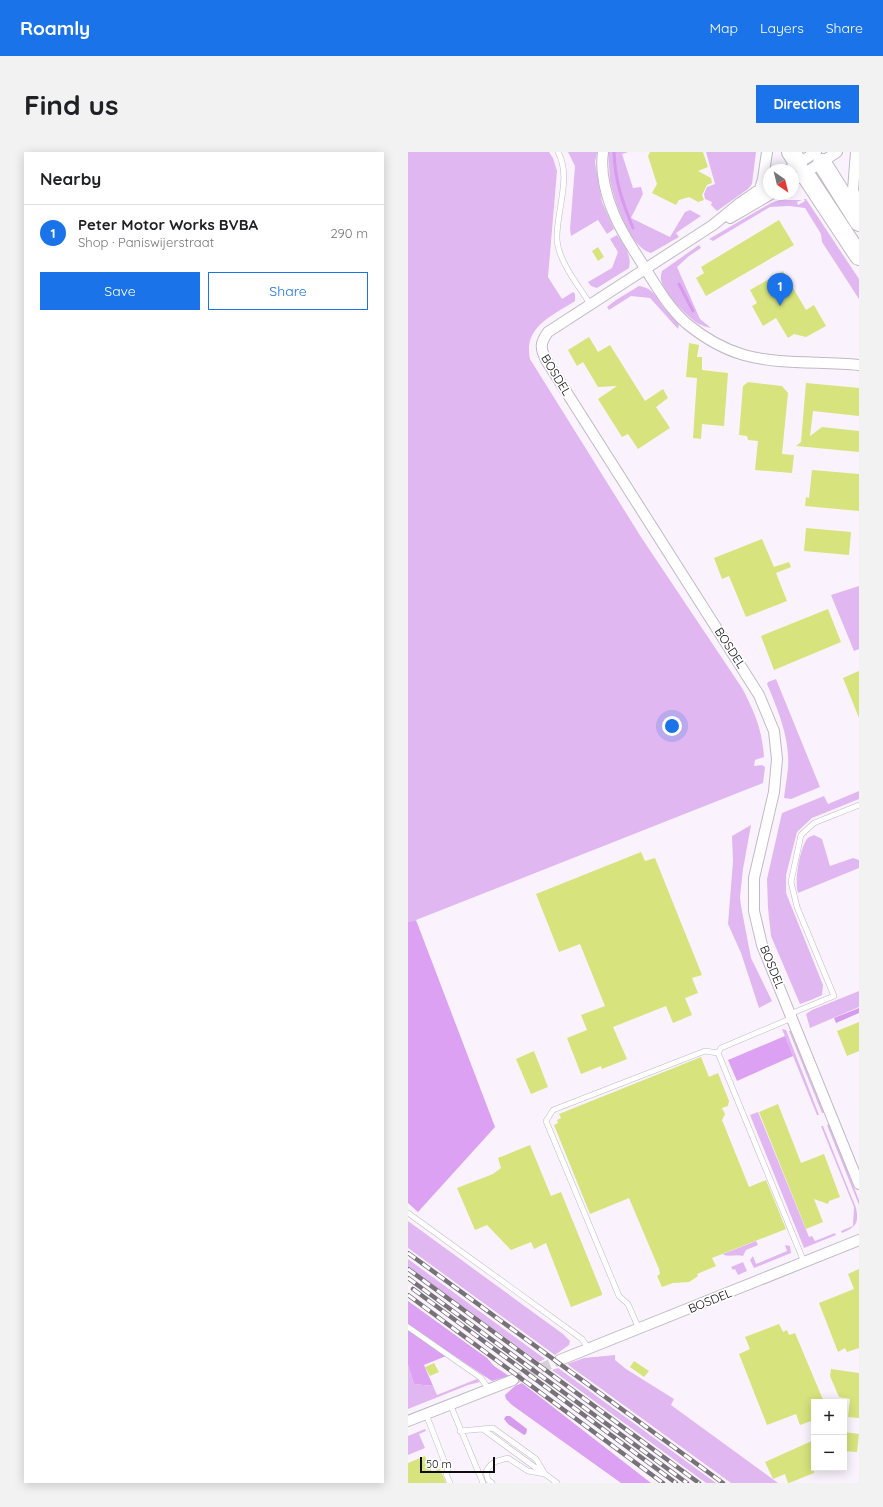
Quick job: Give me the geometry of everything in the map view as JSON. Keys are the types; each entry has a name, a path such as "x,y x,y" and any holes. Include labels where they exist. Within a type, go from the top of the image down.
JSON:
{"highway":[{"path":"817,155 857,219"},
{"path":"799,174 859,256"}],"street":[{"path":"603,152 604,180 614,214 645,268 671,306 685,322 704,336 723,347 744,355 768,360 859,365"},
{"path":"760,189 763,179 766,152"},
{"path":"799,166 817,155 837,152"},
{"path":"856,152 853,190 856,199 857,219"},
{"name":"BOSDEL","path":"763,187 713,225 548,332 542,340 541,350 759,695 774,731 777,759 774,792 754,878 754,910 762,945 859,1184"},
{"name":"BOSDEL","path":"713,225 730,218 763,199"},
{"name":"BOSDEL","path":"560,1360 859,1240"},
{"path":"408,1421 513,1380"}],"lane":[{"path":"558,152 562,158 564,174 557,240 560,253 566,265 590,304"},
{"path":"718,1053 721,1048 834,996 797,907 791,882 801,835 814,823 859,805"},
{"path":"639,1329 628,1304 619,1296 546,1121 553,1110 705,1051 718,1053"},
{"path":"718,1053 804,1262"},
{"path":"408,1213 582,1339 588,1348"},
{"path":"408,1327 481,1378 489,1390"},
{"path":"450,1404 483,1483"},
{"path":"426,1414 448,1471 446,1474 450,1483"},
{"path":"460,1431 493,1428 536,1458 545,1474 556,1483"},
{"path":"492,1483 488,1480 486,1472 488,1466 494,1462 508,1458 528,1471 545,1474"}],"shaded area":[{"path":"408,152 549,152 553,158 557,171 548,277 562,299 573,292 575,294 575,301 541,324 535,331 529,348 530,359 641,537 742,688 751,705 762,738 764,757 755,760 754,766 762,765 765,767 763,783 408,922"},
{"path":"568,152 597,152 595,162 602,202 614,229 607,234 598,220 571,236 570,229 575,166"},
{"path":"608,152 628,152 622,154 633,188 641,187 643,194 631,218 670,237 685,212 690,210 701,216 676,233 679,237 651,253 643,249 630,233 619,211 610,180"},
{"path":"706,152 756,152 752,184 748,189 717,211 711,205 712,202 705,199 704,194 707,187 715,184"},
{"path":"806,199 859,279 859,299 822,242 821,234 805,208 789,206 770,207 713,241 709,239 771,203 779,200 802,200 797,202 798,205"},
{"path":"617,235 625,246 628,254 630,263 629,268 597,288 591,286 588,282 612,268 618,252 610,239"},
{"path":"699,245 701,248 677,267 700,319 711,328 694,321 683,311 671,298 661,280 662,271"},
{"path":"639,286 648,289 655,294 665,309 679,324 678,329 650,298 631,296 609,310 607,307"},
{"path":"859,586 859,649 854,651 831,595"},
{"path":"776,679 820,787 791,799 784,798 788,768 785,735 779,714 767,684 768,682"},
{"path":"859,791 859,799 812,818 797,832 786,875 786,893 823,985 822,995 800,1004 771,936 768,908 767,879 782,813 824,796 828,804"},
{"path":"751,825 743,869 740,897 751,958 772,1001 759,1008 741,953 728,924 733,861 732,836"},
{"path":"814,835 822,839 830,866 853,858 859,860 859,868 798,893 797,873 802,848 808,838"},
{"path":"416,920 495,1127 418,1212 408,1203 408,922"},
{"path":"859,991 859,1007 810,1028 806,1014 812,1010"},
{"path":"859,1008 859,1013 836,1023 834,1018"},
{"path":"782,1029 786,1030 819,1115 817,1115"},
{"path":"789,1031 791,1031 824,1113 822,1113"},
{"path":"785,1036 793,1056 737,1081 728,1060"},
{"path":"758,1112 809,1237 812,1236 815,1241 835,1233 836,1235 804,1248 750,1115"},
{"path":"829,1124 859,1200 859,1205 827,1125"},
{"path":"821,1126 823,1126 856,1208 857,1221 851,1229 842,1233 841,1231 853,1226 854,1207"},
{"path":"408,1221 563,1334 570,1341 569,1345 555,1355 408,1248"},
{"path":"756,1241 758,1245 746,1250 743,1256 726,1256 723,1254"},
{"path":"785,1245 790,1246 791,1253 754,1268 750,1260 753,1256 756,1264 787,1251"},
{"path":"408,1259 545,1359 539,1362 408,1267"},
{"path":"743,1262 747,1271 738,1275 735,1269 733,1270 731,1267"},
{"path":"408,1301 487,1358 494,1366 509,1376 492,1381 408,1325"},
{"path":"408,1330 446,1356 424,1365 433,1386 414,1384 408,1365"},
{"path":"615,1355 615,1360 626,1369 674,1399 671,1405 778,1483 731,1483 567,1364 584,1358"},
{"path":"408,1365 414,1384 433,1386 437,1395 477,1379 480,1382 468,1385 408,1409"},
{"path":"558,1368 716,1483 706,1483 552,1370"},
{"path":"522,1383 651,1483 621,1483 512,1405 506,1399 505,1395 515,1386"},
{"path":"506,1416 510,1416 527,1429 526,1434 524,1435 508,1424 504,1419"},
{"path":"425,1429 426,1431 419,1434 425,1448 408,1455 408,1436"}],"building":[{"path":"650,152 703,152 708,167 698,171 711,178 712,183 707,185 702,195 704,200 698,202 689,197 679,200 676,205 652,193 657,184 648,156"},
{"path":"779,220 794,245 706,296 696,278 704,273 701,267"},
{"path":"598,247 604,257 598,261 592,251"},
{"path":"783,271 806,310 814,305 826,326 806,337 794,334 788,338 776,318 763,326 752,306 757,303 750,290"},
{"path":"589,337 598,352 610,345 645,401 663,389 668,398 656,407 670,428 638,449 628,434 622,437 598,399 617,386 598,387 583,362 577,366 568,350"},
{"path":"689,343 699,345 697,357 702,357 702,370 728,373 724,426 702,424 701,439 693,438 697,378 686,377"},
{"path":"748,382 782,386 788,393 782,454 794,455 792,473 755,470 758,441 748,440 747,436 739,435 743,386"},
{"path":"806,383 859,388 859,416 813,411 810,436 822,427 859,431 859,452 796,446 801,442"},
{"path":"812,470 859,474 859,511 805,506 806,497 809,498"},
{"path":"806,528 851,532 849,555 804,551"},
{"path":"762,539 774,567 789,562 791,567 776,573 787,601 746,617 729,576 722,579 714,558"},
{"path":"828,609 841,642 774,670 761,636"},
{"path":"859,671 859,718 843,678"},
{"path":"641,852 645,861 655,858 702,975 692,978 698,993 685,998 692,1015 673,1023 666,1006 613,1027 627,1059 602,1069 601,1066 581,1074 567,1038 587,1030 581,1015 605,1006 580,944 559,952 536,894"},
{"path":"859,1022 859,1051 847,1056 837,1031"},
{"path":"534,1051 548,1087 531,1094 516,1059"},
{"path":"701,1057 709,1077 718,1073 729,1101 728,1106 722,1108 725,1114 722,1120 749,1187 766,1180 786,1229 712,1258 716,1266 697,1274 698,1276 689,1282 673,1283 662,1287 657,1276 660,1274 659,1269 629,1198 590,1214 554,1125 558,1123 557,1120 561,1118 559,1114"},
{"path":"778,1104 801,1163 824,1154 840,1197 829,1201 828,1204 814,1199 823,1222 806,1229 759,1112"},
{"path":"530,1145 551,1196 561,1192 602,1293 602,1295 571,1307 546,1243 534,1249 531,1242 511,1250 487,1225 475,1230 457,1188 493,1174 501,1168 498,1158"},
{"path":"859,1269 859,1348 847,1352 845,1348 838,1352 819,1303 854,1289 848,1274"},
{"path":"779,1324 783,1332 787,1330 789,1335 795,1333 823,1399 811,1399 811,1421 800,1425 796,1414 767,1425 739,1354 750,1349 745,1337"},
{"path":"634,1361 649,1371 644,1377 630,1367"},
{"path":"434,1363 439,1372 430,1376 425,1367"},
{"path":"831,1369 859,1373 859,1418 848,1417 850,1399 839,1397 830,1376"},
{"path":"847,1432 859,1434 857,1452 847,1451"},
{"path":"811,1441 811,1471 814,1471 814,1473 788,1483 785,1474 773,1479 765,1462"},
{"path":"425,1456 432,1472 440,1469 446,1483 408,1483 408,1463"}],"waterway":[{"path":"614,152 620,191 633,228"},
{"path":"679,284 693,311"}],"tunnel":[{"path":"513,1380 560,1360"}],"railway":[{"path":"408,1253 723,1483"},
{"path":"408,1269 699,1483"},
{"path":"408,1278 687,1483"},
{"path":"413,1289 676,1483"},
{"path":"408,1295 663,1483"}],"place":[{"name":"Peter Motor Works BVBA","path":"780,306"}]}
